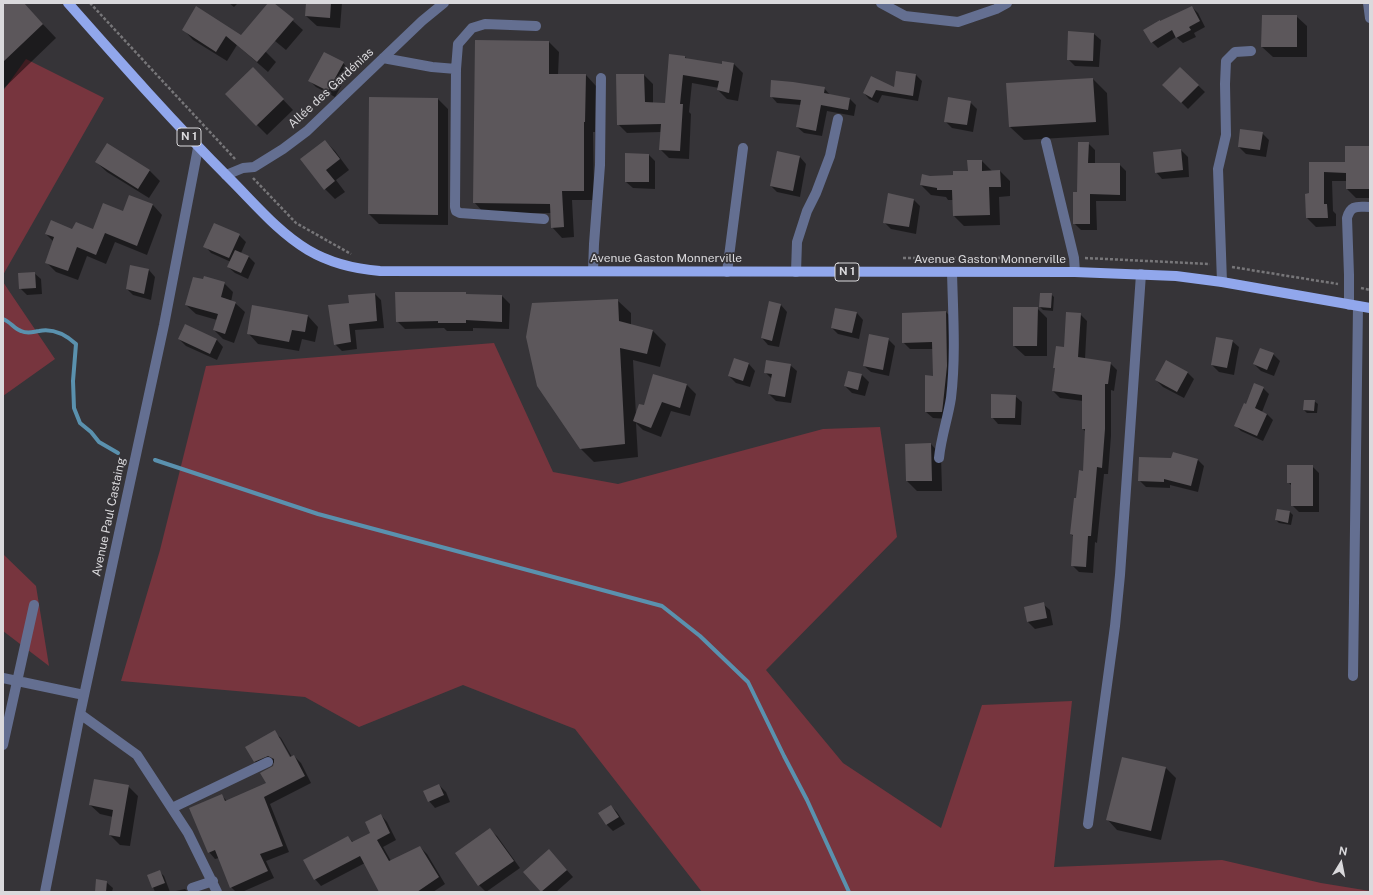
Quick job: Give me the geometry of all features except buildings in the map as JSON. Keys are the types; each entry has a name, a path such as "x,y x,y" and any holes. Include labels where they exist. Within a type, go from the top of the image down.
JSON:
{"main road":[{"name":"Avenue Gaston Monnerville","path":"68,3 198,148 277,227 294,241 322,258 342,265 380,271 1075,272 1141,274 1176,276 1222,282 1370,308"}],"street":[{"name":"Allée des Gardénias","path":"226,175 243,168 254,167 283,149 307,131 422,21 444,3"},
{"path":"881,3 905,16 958,22 996,10 1006,3"},
{"path":"1368,3 1370,18"},
{"path":"536,26 485,24 472,28 458,44 456,69 455,207 456,211 460,213 544,219"},
{"path":"1222,282 1218,169 1226,135 1226,61 1235,52 1250,51"},
{"path":"383,58 432,67 456,69"},
{"path":"593,271 600,165 601,78"},
{"path":"796,272 796,242 803,221 816,193 830,156 838,119"},
{"path":"1046,142 1074,258 1075,272"},
{"name":"Avenue Paul Castaing","path":"45,892 80,714 164,325 198,148"},
{"path":"727,272 743,148"},
{"path":"1353,676 1353,306 1349,275 1347,218 1349,212 1354,207 1370,207"},
{"path":"939,458 951,398 953,359 952,272"},
{"path":"1088,824 1120,575 1141,274"},
{"path":"3,745 34,605"},
{"path":"3,678 84,695"},
{"path":"80,714 137,756 188,833 213,881 217,892"},
{"path":"172,808 268,762"},
{"path":"192,888 213,881"}],"shaded area":[{"path":"26,59 104,98 3,275 3,91"},
{"path":"3,282 55,359 3,396"},
{"path":"494,343 553,472 618,484 823,429 880,427 897,537 766,670 843,763 941,828 982,705 1072,701 1054,867 1222,860 1321,883 1370,892 702,892 575,729 463,685 359,727 305,697 121,681 160,550 206,366"},
{"path":"3,554 36,586 49,666 3,631"}],"waterway":[{"path":"3,319 16,329 23,332 44,330 55,331 64,335 76,344 73,381 74,408 80,423 91,432 99,442 118,453"},
{"path":"155,460 318,514 662,606 700,636 748,682 807,800 849,892"}]}
